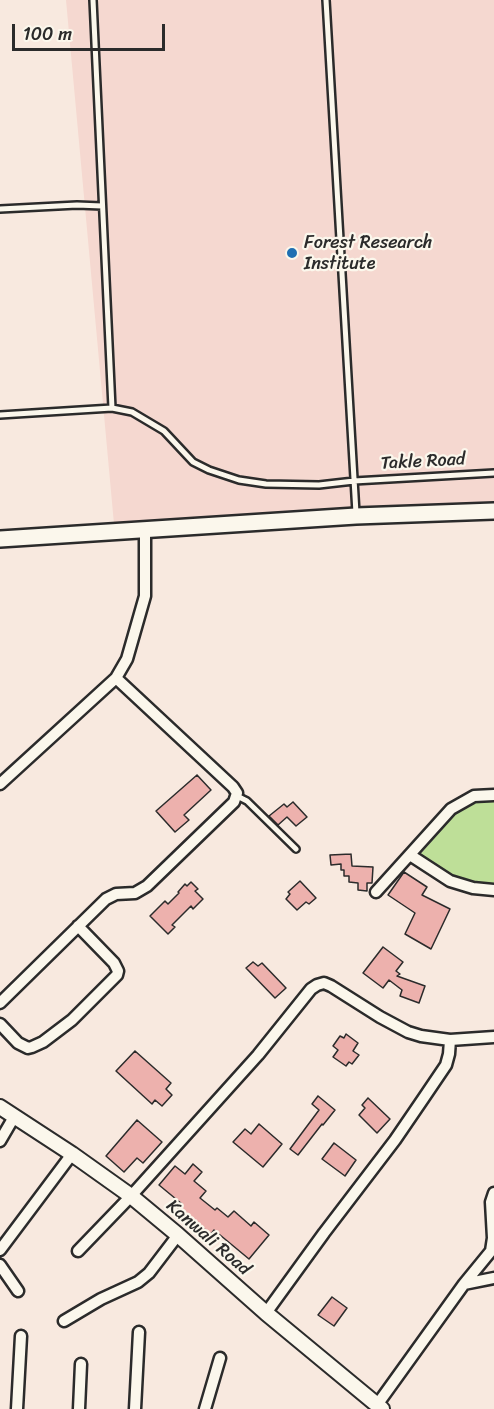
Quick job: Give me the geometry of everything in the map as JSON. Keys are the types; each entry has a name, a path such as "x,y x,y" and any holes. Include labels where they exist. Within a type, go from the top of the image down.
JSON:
{"main road":[{"path":"0,539 356,516 494,511"}],"street":[{"path":"0,784 116,678 127,659 145,596 145,529"},
{"path":"0,1003 106,899 116,894 135,893 147,886 234,802 237,796 233,787 116,678"},
{"path":"376,892 451,809 474,796 494,795"},
{"path":"410,855 450,881 473,888 494,890"},
{"path":"0,1024 18,1043 28,1048 32,1047 43,1042 72,1020 117,975 118,971 114,963 78,926"},
{"path":"78,1251 131,1196 258,1055 311,989 317,985 324,983 380,1017 408,1032 421,1036 450,1040 494,1037"},
{"path":"266,1313 395,1140 446,1065 450,1040"},
{"name":"Kanwali Road","path":"0,1107 131,1196 379,1407"},
{"path":"0,1141 14,1117"},
{"path":"0,1250 72,1154"},
{"path":"379,1407 464,1284 491,1251 493,1238 490,1202 494,1193"},
{"path":"64,1321 100,1299 138,1282 149,1273 178,1234"},
{"path":"0,1265 18,1291"},
{"path":"464,1284 494,1278"},
{"path":"135,1409 139,1332"},
{"path":"17,1409 21,1336"},
{"path":"205,1409 220,1358"},
{"path":"79,1409 81,1364"}],"lane":[{"path":"93,0 112,408"},
{"path":"326,0 356,516"},
{"path":"0,209 102,206"},
{"name":"Takle Road","path":"0,415 112,408 132,411 164,431 193,462 239,480 267,484 319,485 494,473"},
{"path":"237,796 247,801 296,849"}],"shaded area":[{"name":"Forest Research Institute","path":"66,0 494,0 494,507 114,524"}],"green space":[{"path":"494,800 494,889 443,875 417,858 455,814 475,801"}],"building":[{"path":"197,775 211,790 184,815 189,820 175,832 156,811"},
{"path":"293,802 307,817 296,826 287,817 278,825 269,816 284,804 287,807"},
{"path":"351,854 352,866 373,867 372,883 367,883 367,891 358,890 358,883 349,882 349,876 344,876 344,870 341,870 341,864 331,865 330,855"},
{"path":"404,872 427,887 422,895 450,909 431,949 405,934 415,913 388,895"},
{"path":"300,881 316,898 309,904 306,902 297,910 286,899 290,894 288,892"},
{"path":"191,882 198,889 195,891 203,899 193,909 191,906 172,925 175,927 168,934 150,916 165,901 168,904 185,884 187,886"},
{"path":"383,947 403,962 396,971 400,974 397,976 425,986 419,1003 400,996 402,990 389,980 383,988 363,973"},
{"path":"253,962 258,966 262,963 286,988 275,998 246,968"},
{"path":"346,1034 358,1043 353,1051 359,1055 352,1064 349,1062 346,1066 333,1057 338,1050 333,1046 340,1036 344,1038"},
{"path":"135,1051 171,1083 166,1089 172,1095 162,1106 155,1100 152,1104 116,1071"},
{"path":"318,1096 335,1110 298,1155 290,1149 319,1110 312,1104"},
{"path":"368,1098 390,1119 377,1133 359,1115 365,1108 362,1105"},
{"path":"137,1120 162,1142 143,1163 137,1158 124,1172 106,1156"},
{"path":"259,1124 282,1144 263,1167 233,1142 245,1129 251,1134"},
{"path":"334,1143 356,1160 345,1176 322,1159"},
{"path":"193,1164 202,1172 194,1181 206,1191 200,1198 228,1217 234,1211 251,1226 254,1222 269,1235 249,1259 214,1230 211,1234 178,1209 182,1204 159,1185 175,1166 185,1174"},
{"path":"332,1297 347,1308 334,1326 318,1315"}],"place":[{"name":"Forest Research Institute","path":"292,253"}]}
